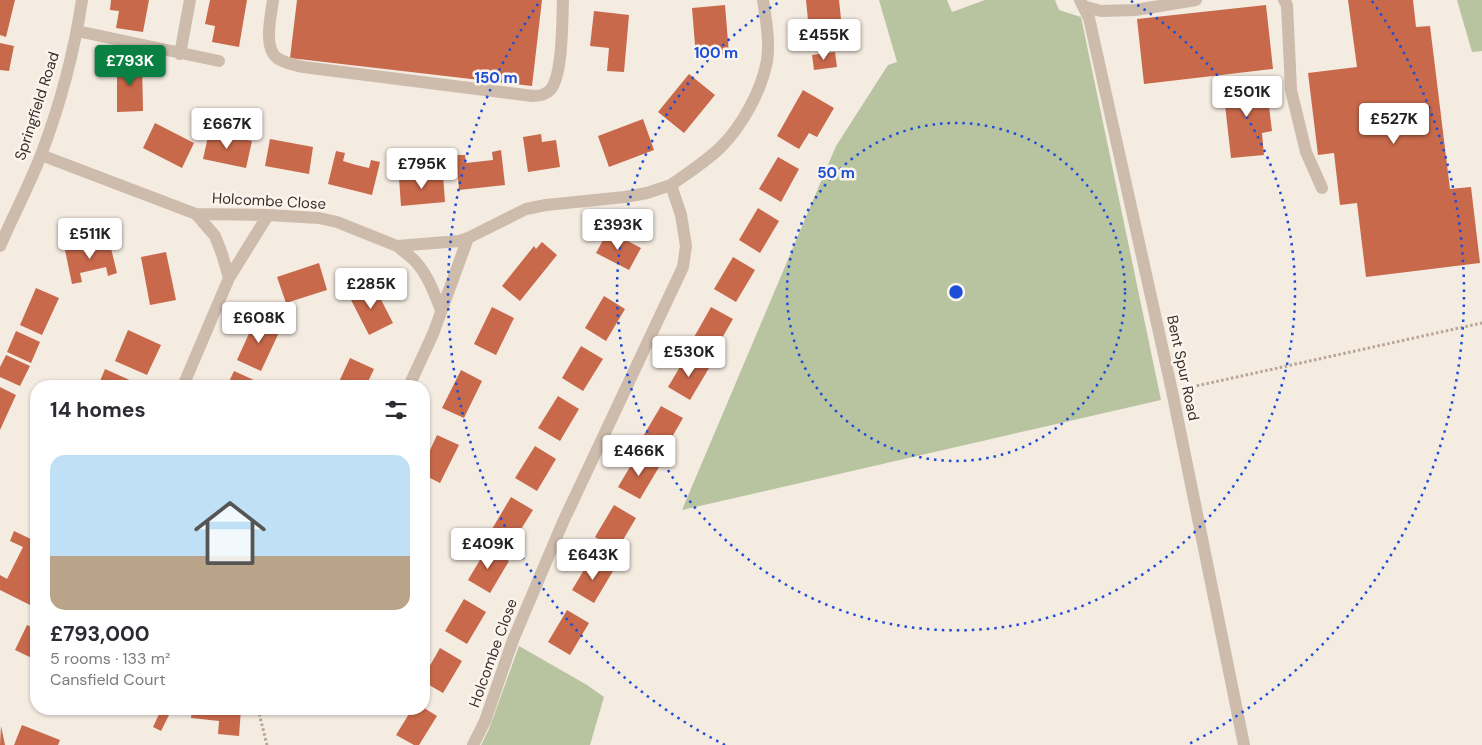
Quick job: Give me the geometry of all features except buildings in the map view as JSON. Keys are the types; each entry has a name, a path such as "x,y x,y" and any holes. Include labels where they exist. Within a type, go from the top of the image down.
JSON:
{"street":[{"name":"Springfield Road","path":"0,246 40,155 62,95 82,0"},
{"path":"180,54 190,0"},
{"path":"273,0 268,40 271,52 277,58 286,62 303,67 533,96 542,96 550,90 555,80 560,57 564,0"},
{"name":"Holcombe Close","path":"40,155 196,214 319,218 337,222 397,246 459,241 526,209 546,205 625,197 646,192 671,185 699,166 721,147 745,117 760,88 767,60 768,30 763,0"},
{"path":"1081,3 1101,11 1135,10 1196,0"},
{"path":"1284,0 1287,5 1292,90 1306,152 1322,188"},
{"name":"Bent Spur Road","path":"1081,3 1089,18 1172,391 1244,745"},
{"path":"77,31 219,62"},
{"name":"Holcombe Close","path":"473,745 485,721 513,640 563,522 683,267 686,246 681,215 671,185"},
{"path":"196,214 214,236 229,278"},
{"path":"186,380 229,278 268,215"},
{"path":"412,380 433,334 468,238"},
{"path":"397,246 415,261 424,273 441,310"}],"path":[{"path":"1172,391 1482,323"},
{"path":"260,715 267,745"}],"green space":[{"path":"879,0 947,0 952,12 985,0 1055,0 1059,10 1081,17 1161,400 682,510 836,146 888,65 897,62"},
{"path":"1457,0 1482,0 1482,51 1472,52"},
{"path":"519,646 587,685 604,697 590,745 481,745 489,729"}]}
